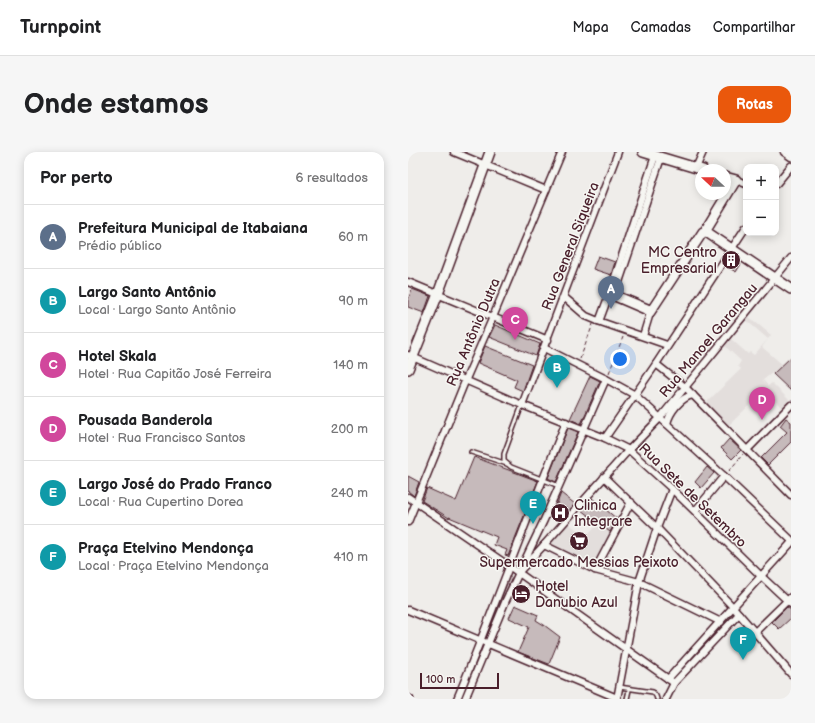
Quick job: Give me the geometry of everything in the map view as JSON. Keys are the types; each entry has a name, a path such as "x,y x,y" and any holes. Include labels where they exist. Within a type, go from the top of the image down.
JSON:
{"street":[{"path":"454,152 546,190"},
{"path":"408,369 411,356 438,294 490,152"},
{"name":"Rua Antônio Dutra","path":"408,522 466,379 562,152"},
{"name":"Rua General Siqueira","path":"522,405 548,340 618,152"},
{"path":"643,152 695,168"},
{"path":"701,164 703,152"},
{"path":"784,152 791,157"},
{"path":"597,320 611,294 658,157"},
{"path":"779,180 791,166"},
{"path":"731,179 743,183"},
{"path":"643,336 651,311 736,180"},
{"path":"704,231 791,289"},
{"path":"605,438 635,396 743,231"},
{"name":"Rua Manoel Garangau","path":"518,573 629,450 660,418 791,258"},
{"path":"408,282 548,340"},
{"path":"611,294 651,311"},
{"path":"564,296 586,316 667,345"},
{"path":"544,348 606,379 635,396 724,476 791,542 668,679"},
{"name":"Rua Sete de Setembro","path":"411,356 522,405 605,438 629,450 672,489 761,576 790,601"},
{"path":"656,364 685,387 791,495"},
{"path":"465,699 518,573 559,486 606,379"},
{"path":"667,424 671,412 685,398 693,395"},
{"path":"747,450 791,405"},
{"path":"456,699 481,641 542,479 566,422"},
{"path":"695,511 724,476"},
{"path":"604,478 631,502 733,607 791,674"},
{"path":"408,610 617,699 639,582 672,489"},
{"path":"408,497 509,566 674,683"},
{"path":"595,570 631,502"},
{"path":"544,545 595,570 639,582 720,622"},
{"path":"754,633 790,601"},
{"path":"666,699 674,683 739,614"},
{"path":"624,663 631,658 640,659"}],"lane":[{"path":"506,463 504,454 522,405"},
{"path":"471,452 506,463 559,486"},
{"path":"619,687 629,690 653,692 657,699"},
{"path":"627,699 629,690"}],"path":[{"path":"578,365 597,320"},
{"path":"606,379 625,331"},
{"path":"724,476 747,450"}],"shaded area":[{"path":"748,316 771,335 768,339 746,320"},
{"path":"731,339 748,354 750,352 754,355 768,339 762,347 783,365 774,374 772,373 763,380 768,386 772,383 789,400 782,407 764,391 729,425 706,403 741,369 738,366 741,361 725,346"},
{"name":"Supermercado Messias Peixoto","path":"567,522 586,537 599,523 611,533 593,567 548,545"},
{"path":"509,577 512,578 487,639 485,638"}],"building":[{"path":"598,256 615,262 611,275 593,269"},
{"name":"MC Centro Empresarial","path":"731,257 741,264 736,272 726,266"},
{"path":"412,289 430,296 424,313 408,307 408,300"},
{"path":"495,325 540,344 536,356 489,337"},
{"path":"485,346 532,365 523,391 514,387 517,380 478,363"},
{"path":"791,357 791,391 773,374"},
{"path":"590,376 600,381 581,424 570,419"},
{"path":"786,418 791,422 791,442 768,465 761,458 787,432 780,426"},
{"path":"568,428 578,432 556,482 548,478"},
{"path":"729,439 741,450 732,459 721,448"},
{"path":"474,457 538,481 508,556 505,555 507,550 494,545 497,537 449,518 422,501 427,488 456,501"},
{"path":"707,467 714,473 701,488 695,482"},
{"path":"408,476 419,482 414,496 408,491"},
{"path":"561,493 575,504 560,520 553,514"},
{"path":"592,498 617,519 610,532 581,510"},
{"path":"515,605 538,615 536,620 560,637 549,664 518,652 529,627 509,618"},
{"path":"787,607 791,610 791,618 779,629 772,622"}],"place":[{"name":"MC Centro Empresarial","path":"731,260"},
{"name":"Prefeitura Municipal de Itabaiana","path":"611,309"},
{"name":"Hotel Skala","path":"515,340"},
{"name":"Largo Santo Antônio","path":"557,388"},
{"name":"Pousada Banderola","path":"762,420"},
{"name":"Clinica Integrare","path":"560,513"},
{"name":"Largo José do Prado Franco","path":"533,524"},
{"name":"Supermercado Messias Peixoto","path":"579,541"},
{"name":"Hotel Danubio Azul","path":"521,594"},
{"name":"Praça Etelvino Mendonça","path":"743,660"}]}
